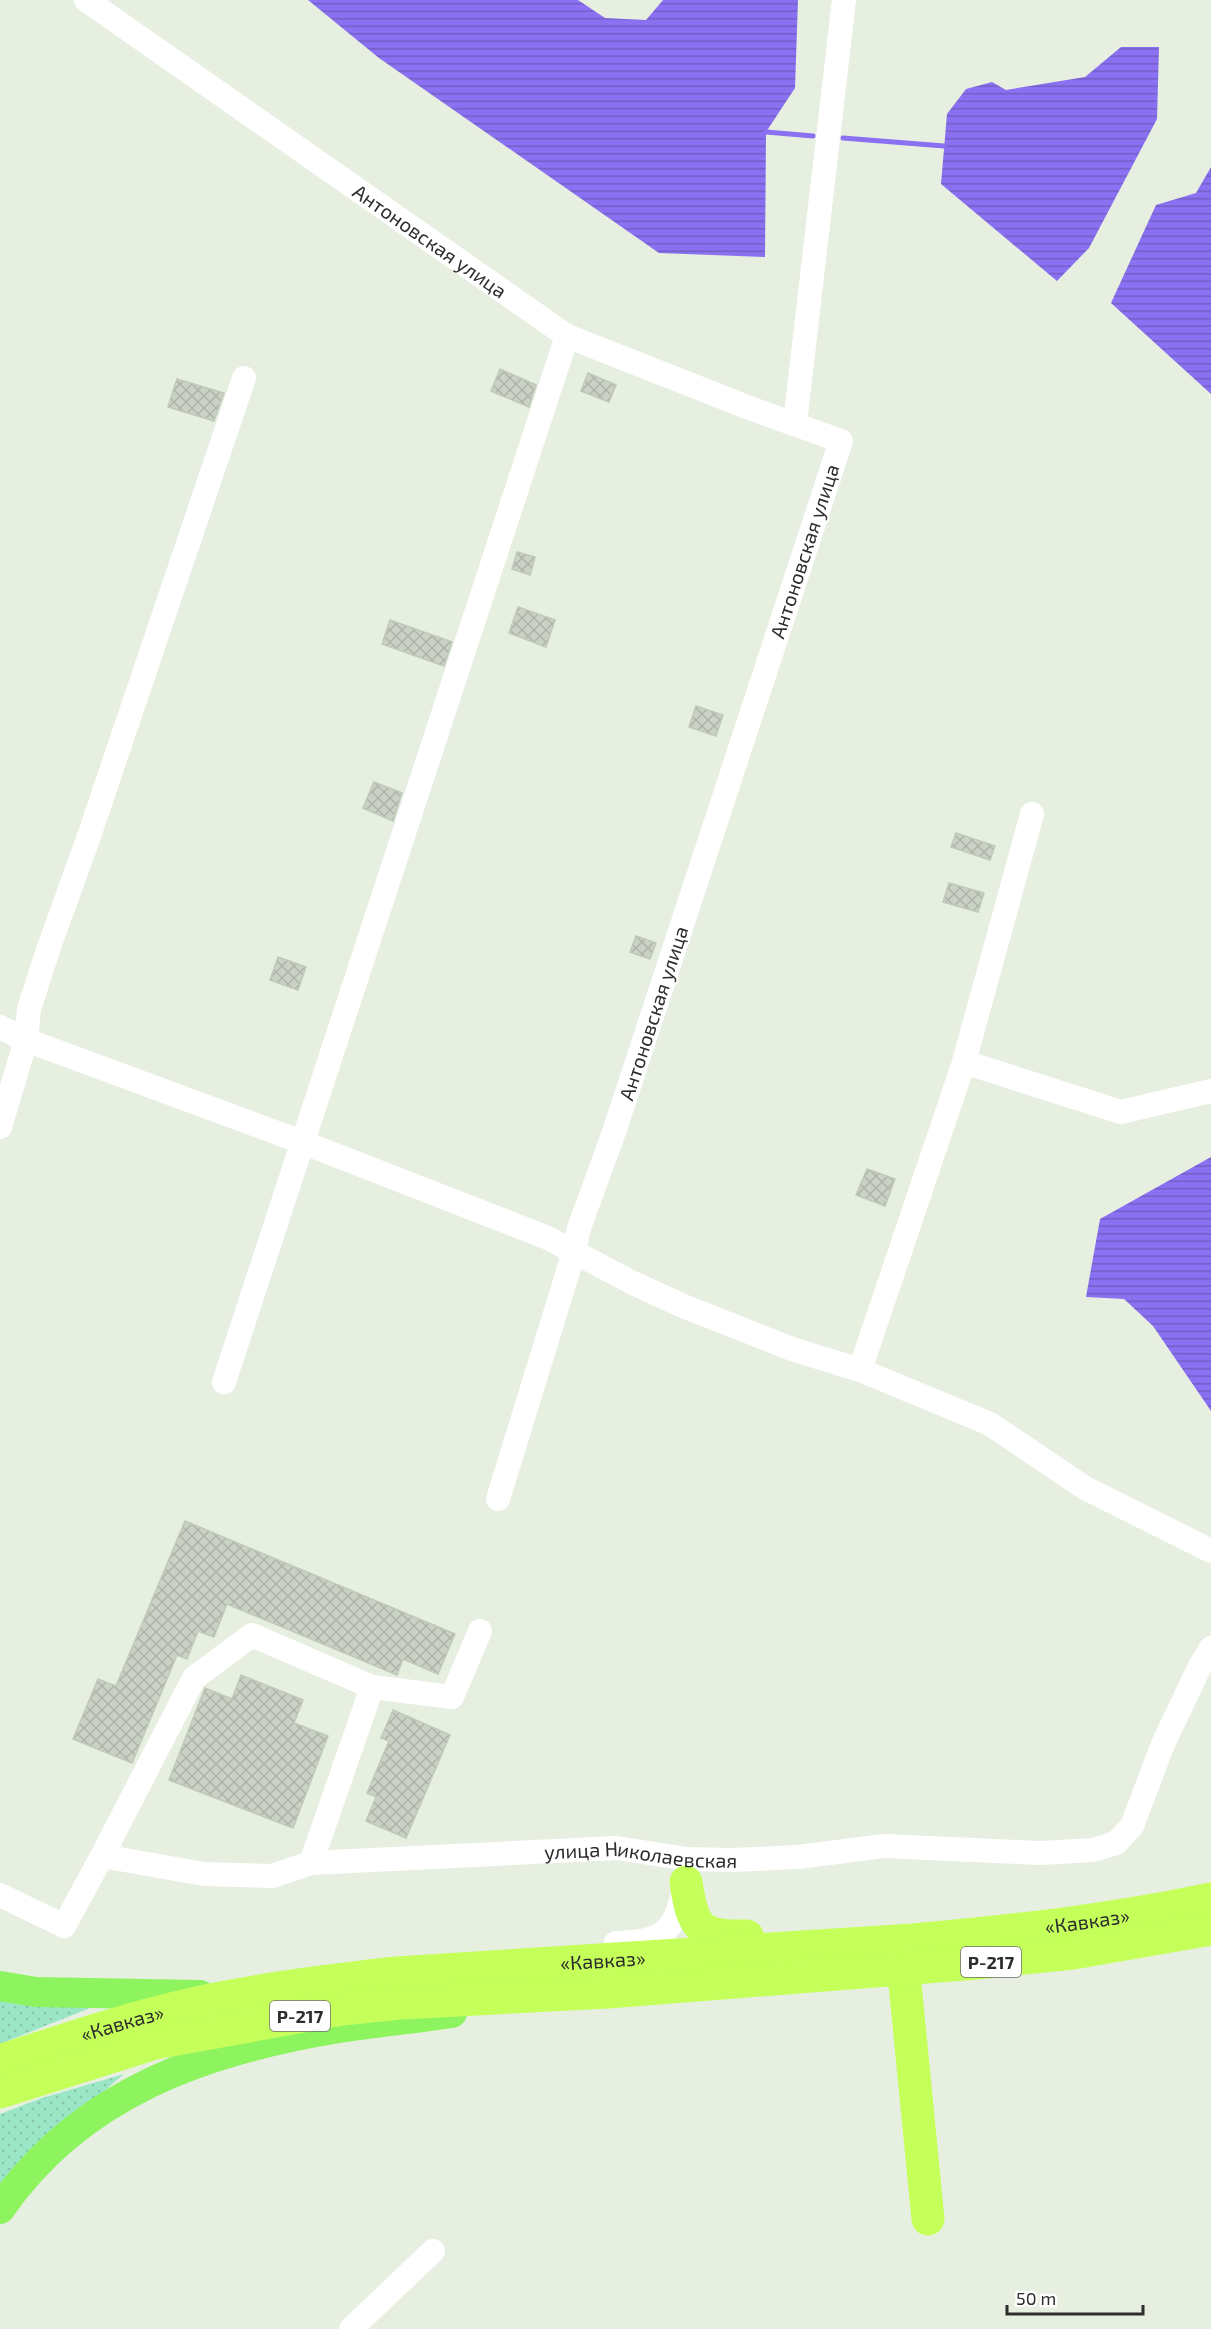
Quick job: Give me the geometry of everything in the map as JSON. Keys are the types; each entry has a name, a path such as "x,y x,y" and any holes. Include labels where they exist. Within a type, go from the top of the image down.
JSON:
{"highway":[{"path":"687,1871 690,1909 698,1925 711,1935 727,1937 843,1935 864,1944"},
{"name":"«Кавказ»","path":"0,2061 141,2016 236,1995 396,1973 864,1944 981,1934 1096,1920 1211,1899"},
{"name":"«Кавказ»","path":"0,2092 155,2043 287,2018 401,2003 905,1974 1073,1953 1211,1929"},
{"path":"905,1974 928,2219"}],"main road":[{"path":"0,1986 36,1992 236,1995"},
{"path":"0,2209 44,2158 90,2117 126,2094 219,2056 277,2040 341,2028 608,1992"}],"street":[{"name":"Антоновская улица","path":"86,0 567,336 747,407 841,441 614,1132 579,1228 574,1252 498,1499"},
{"path":"795,423 844,0"},
{"path":"224,1382 567,336"},
{"path":"0,1127 26,1040 29,1009 48,950 88,839 244,378"},
{"path":"860,1370 964,1062 1032,814"},
{"path":"0,1027 26,1040 302,1142 548,1238 631,1282 683,1306 792,1348 860,1370 990,1424 1085,1488 1211,1551"},
{"path":"964,1062 1120,1112 1211,1091"},
{"path":"0,1895 64,1926 194,1678 252,1635 372,1687 452,1697 480,1630"},
{"name":"улица Николаевская","path":"102,1856 204,1874 272,1875 311,1863 617,1848 687,1871 733,1860 798,1857 884,1846 1069,1852 1093,1850 1116,1843 1132,1826 1163,1744 1211,1648"},
{"path":"311,1863 372,1687"},
{"path":"561,1962 591,1944 644,1942 658,1937 673,1923 680,1909 687,1871"},
{"path":"351,2329 433,2251"}],"green space":[{"path":"0,1998 95,2006 0,2044"},
{"path":"124,2074 47,2140 0,2192 0,2114 42,2098"}],"shaded area":[{"path":"308,0 578,0 605,18 646,20 663,0 798,0 795,88 766,132 765,257 659,253 379,58"},
{"path":"1121,47 1159,47 1157,119 1089,248 1057,281 941,184 947,114 966,89 992,82 1006,90 1085,77"},
{"path":"1211,167 1211,394 1111,303 1156,205 1196,193"},
{"path":"1211,1157 1211,1411 1153,1326 1124,1299 1086,1297 1100,1219"}],"building":[{"path":"500,369 536,385 529,407 491,391"},
{"path":"588,373 616,385 609,402 581,391"},
{"path":"177,379 224,393 214,421 168,407"},
{"path":"517,552 535,557 530,575 512,569"},
{"path":"518,607 555,620 546,647 509,633"},
{"path":"390,620 452,642 444,666 382,644"},
{"path":"696,706 723,715 716,736 689,727"},
{"path":"374,782 402,793 393,821 363,808"},
{"path":"956,833 995,846 990,860 951,847"},
{"path":"949,883 984,893 978,912 943,902"},
{"path":"636,936 656,943 650,959 630,952"},
{"path":"278,957 306,967 298,990 270,980"},
{"path":"867,1169 895,1179 885,1206 856,1195"},
{"path":"185,1521 455,1634 438,1674 403,1659 397,1675 227,1604 214,1637 198,1631 187,1659 177,1655 132,1763 73,1739 98,1679 116,1686"},
{"path":"241,1675 303,1700 294,1723 328,1736 293,1828 169,1780 205,1688 232,1699"},
{"path":"393,1710 450,1735 406,1838 366,1821 376,1797 367,1793 389,1741 381,1738"}],"waterway":[{"path":"766,132 813,136"},
{"path":"843,138 944,146"}]}
